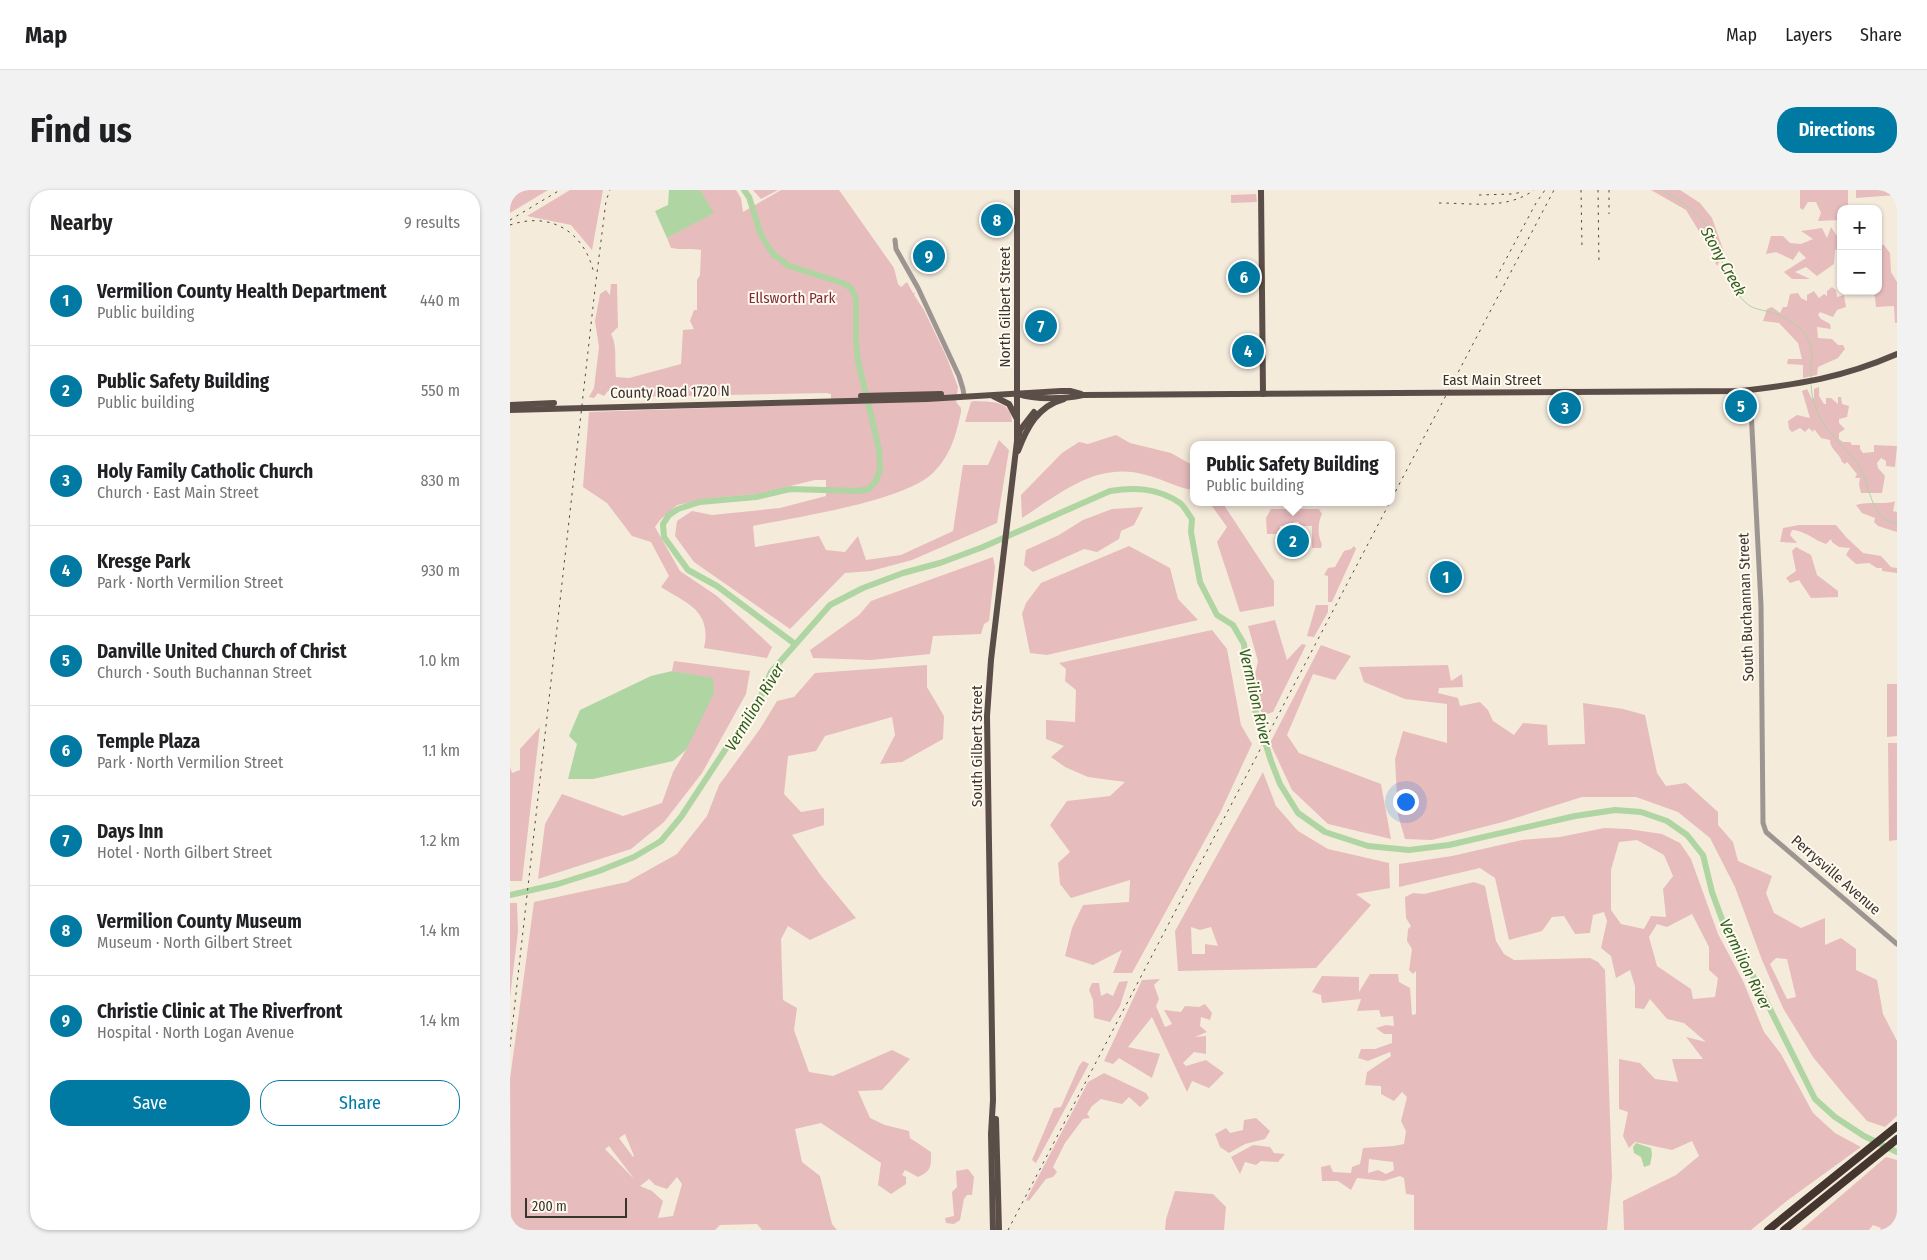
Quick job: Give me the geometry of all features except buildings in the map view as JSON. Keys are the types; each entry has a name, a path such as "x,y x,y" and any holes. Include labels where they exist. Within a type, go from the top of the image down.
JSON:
{"highway":[{"path":"1768,1230 1897,1126"},
{"path":"1784,1230 1897,1139"}],"main road":[{"name":"North Gilbert Street","path":"1017,190 1018,394"},
{"path":"1261,190 1263,394"},
{"name":"East Main Street","path":"1018,394 1027,397 1070,398 1083,395 1750,390 1818,381 1854,371 1897,354"},
{"name":"East Main Street","path":"1018,394 1070,391 1083,395"},
{"path":"831,399 1018,394"},
{"name":"South Gilbert Street","path":"999,1230 996,1213 991,1134 994,1100 987,716 991,660 1015,460 1019,441 1018,394"},
{"path":"1019,441 1020,430 1034,412 1050,400 1070,394 1083,395"},
{"path":"992,395 1008,404 1018,422"},
{"path":"1019,441 1041,411 1056,401 1070,398"},
{"name":"County Road 1720 N","path":"510,405 831,399"},
{"name":"County Road 1720 N","path":"510,410 831,399"},
{"name":"South Gilbert Street","path":"993,1230 996,1213"}],"street":[{"path":"895,240 896,249 918,288 956,369 964,389 964,396"},
{"name":"South Buchannan Street","path":"1750,390 1761,605 1763,823"},
{"name":"Perrysville Avenue","path":"1763,823 1766,832 1897,944"}],"green space":[{"path":"510,190 548,190 510,213"},
{"path":"570,190 603,190 592,250 571,225 527,216"},
{"name":"Ellsworth Park","path":"700,190 736,190 741,198 743,212 781,190 839,190 894,268 898,284 901,287 907,282 913,293 915,293 914,295 924,310 947,358 958,387 956,402 961,408 961,412 957,429 948,452 933,473 918,483 874,500 821,513 753,526 755,547 819,536 826,550 845,552 858,536 866,560 901,555 953,531 963,465 988,465 999,440 1009,450 997,523 912,560 871,571 845,573 790,629 694,562 675,536 677,521 692,511 712,515 780,508 826,496 826,480 815,480 757,494 714,498 677,505 655,527 680,571 717,596 772,647 767,658 704,648 706,635 701,617 689,604 661,587 669,576 651,542 632,536 607,503 583,487 589,412 831,404 831,394 826,393 631,397 626,390 608,391 604,396 598,393 594,398 589,397 594,388 599,347 595,321 600,294 606,290 610,295 611,284 617,284 618,327 611,334 615,349 616,377 629,378 681,364 683,330 694,329 690,321 694,310 697,310 697,280 700,275 701,250 671,248 667,238 713,213"},
{"path":"753,190 778,190 761,199"},
{"path":"1651,190 1680,190 1700,203 1712,218 1724,252 1717,266 1708,246 1686,210"},
{"path":"1800,190 1848,190 1848,205 1837,205 1837,220 1818,221 1821,213 1816,202 1808,202 1803,210 1800,208"},
{"path":"1856,190 1897,190 1897,195 1856,198"},
{"path":"1256,194 1257,202 1231,203 1231,195"},
{"path":"1831,227 1837,236 1834,264 1817,276 1806,267 1795,272 1810,279 1792,279 1784,272 1806,258 1799,251 1793,260 1776,252 1766,254 1771,236 1783,236 1790,243 1801,244 1813,239 1801,231 1822,228 1827,238"},
{"path":"1882,245 1890,253 1891,272 1897,282 1897,323 1895,323 1894,306 1876,307 1873,295 1882,295"},
{"path":"1231,271 1257,271 1257,282 1231,282"},
{"path":"1832,287 1836,290 1837,297 1844,295 1846,307 1837,310 1833,317 1820,312 1818,315 1830,324 1831,329 1817,327 1818,338 1832,339 1838,345 1843,345 1845,349 1838,358 1818,367 1817,375 1803,378 1803,365 1787,364 1788,359 1802,359 1798,343 1779,323 1763,321 1767,309 1772,307 1780,313 1783,307 1787,307 1790,294 1798,293 1801,298 1807,301 1807,295 1814,291 1819,298 1824,294 1827,296 1827,291"},
{"path":"1258,339 1258,363 1238,363 1238,340"},
{"path":"1819,387 1819,396 1824,404 1826,404 1826,398 1831,398 1838,404 1838,397 1841,397 1842,404 1849,406 1847,417 1839,419 1839,423 1845,429 1839,433 1839,439 1843,442 1850,442 1852,445 1860,445 1863,453 1874,452 1874,445 1897,446 1895,467 1886,466 1886,461 1881,458 1877,463 1878,468 1885,476 1882,493 1861,493 1860,478 1855,478 1857,474 1847,462 1845,464 1842,462 1830,440 1821,438 1814,429 1813,432 1809,428 1805,432 1800,428 1792,432 1789,429 1788,421 1797,415 1810,418 1802,391 1807,389 1812,399 1814,398 1814,389"},
{"path":"971,402 994,402 1004,406 1011,415 1012,422 965,422"},
{"path":"1116,435 1130,443 1171,453 1190,464 1190,489 1146,475 1111,472 1080,482 1022,518 1021,495 1062,453 1079,442 1088,444"},
{"path":"1895,501 1893,511 1897,512 1897,532 1878,526 1874,522 1875,518 1862,513 1856,505 1887,503"},
{"path":"1212,506 1225,506 1274,581 1274,606 1240,612 1217,542 1227,527"},
{"path":"1143,507 1134,525 1121,531 1119,539 1097,552 1084,549 1033,572 1024,565 1026,550 1059,535 1083,520 1112,509"},
{"path":"1271,509 1319,509 1322,514 1319,529 1321,548 1312,548 1312,526 1299,526 1299,522 1294,522 1294,526 1280,526 1279,538 1278,534 1267,534 1266,518"},
{"path":"1799,525 1836,525 1863,553 1881,556 1891,567 1897,568 1897,573 1882,571 1882,568 1877,568 1869,563 1856,564 1846,555 1850,548 1839,547 1831,539 1826,544 1801,532 1792,530 1790,535 1797,543 1780,542 1783,528"},
{"path":"1129,546 1170,568 1178,599 1198,620 1047,655 1030,653 1022,614 1026,603 1041,583"},
{"path":"1354,546 1356,549 1332,602 1328,602 1328,576 1324,575 1328,568 1335,567 1344,551"},
{"path":"1796,547 1811,555 1817,575 1838,591 1838,597 1811,598 1799,580 1790,583 1786,578 1796,571 1792,551"},
{"path":"993,557 995,567 989,621 984,624 981,634 933,636 930,654 871,660 813,658 810,650 859,615 871,601"},
{"path":"1316,605 1328,605 1328,612 1314,637 1307,636"},
{"path":"1275,620 1287,660 1302,644 1306,645 1273,712 1262,716 1254,679 1258,661 1248,626"},
{"path":"1212,630 1227,649 1241,725 1252,744 1221,811 1132,973 1113,973 1122,950 1093,965 1065,956 1072,928 1083,905 1129,902 1130,880 1071,898 1060,884 1058,863 1070,852 1050,825 1067,801 1110,796 1125,782 1088,777 1065,767 1051,757 1064,746 1046,739 1046,720 1075,722 1076,690 1065,681 1066,669 1059,663"},
{"path":"1321,645 1351,656 1335,680 1313,674 1287,735 1299,753 1381,784 1391,839 1328,824 1292,790 1270,743"},
{"path":"674,661 750,671 746,694 702,773 664,822 631,849 538,879 545,824 562,794 623,816 662,803 673,772 686,750 713,679 672,671"},
{"path":"927,665 927,687 944,716 943,739 902,762 880,764 895,735 892,717 825,736 816,751 788,756 784,794 801,812 824,808 824,825 792,835 822,877 856,918 810,940 788,926 781,939 783,1000 797,1008 794,1030 809,1072 833,1076 892,1050 910,1059 882,1090 858,1091 870,1118 885,1125 909,1131 910,1138 931,1152 930,1168 926,1173 918,1177 905,1170 902,1175 906,1177 906,1184 891,1194 878,1185 881,1163 821,1123 795,1129 802,1162 820,1176 832,1224 837,1230 762,1230 757,1224 720,1225 715,1230 511,1230 510,1079 534,902 627,882 677,854 707,816 719,785 760,729 777,701 794,697 815,673","holes":["625,1134 634,1156 633,1157 619,1138","609,1146 635,1180 605,1149","677,1177 682,1184 673,1216 658,1218 663,1201 652,1191 640,1186 649,1179 655,1185 667,1189"]},
{"path":"1448,665 1451,681 1462,674 1463,687 1439,688 1438,693 1458,698 1460,706 1480,702 1488,710 1493,721 1514,735 1523,723 1547,725 1548,745 1585,744 1583,703 1623,709 1645,715 1657,773 1666,786 1686,783 1718,812 1718,825 1733,842 1738,861 1772,876 1766,893 1774,913 1801,928 1825,918 1825,945 1841,938 1856,949 1856,970 1877,980 1883,1014 1897,1041 1897,1116 1885,1127 1867,1121 1813,1057 1783,1008 1762,960 1735,887 1710,838 1678,812 1636,797 1582,797 1503,822 1432,840 1405,839 1398,815 1395,759 1403,731 1447,743 1447,704 1405,699 1364,682 1359,667","holes":["1776,958 1787,959 1796,997 1787,999 1770,964"]},
{"path":"1887,684 1897,684 1897,736 1887,737"},
{"path":"540,727 522,881 510,881 510,767 512,773 520,770 520,749"},
{"path":"1888,743 1897,743 1897,840 1889,841"},
{"path":"1263,772 1276,806 1298,831 1328,849 1389,863 1390,888 1356,894 1371,905 1316,968 1178,971 1175,931","holes":["1191,927 1200,930 1211,927 1218,946 1205,944 1205,954 1192,954"]},
{"path":"1604,828 1628,829 1662,834 1680,843 1691,859 1718,934 1743,981 1764,1032 1781,1054 1813,1113 1835,1133 1861,1147 1788,1200 1751,1230 1624,1230 1623,1201 1676,1175 1699,1156 1692,1141 1672,1150 1635,1142 1629,1148 1623,1136 1628,1112 1619,1109 1619,1059 1640,1063 1655,1079 1678,1082 1672,1059 1703,1059 1686,1037 1706,1042 1684,1023 1667,1019 1650,999 1644,1009 1635,1008 1635,986 1630,970 1616,978 1611,956 1601,948 1607,921 1604,912 1593,915 1590,933 1575,934 1564,916 1552,917 1542,931 1509,940 1495,878 1480,868 1399,887 1399,864 1452,856 1522,840 1560,837","holes":["1637,840 1664,855 1673,876 1663,889 1666,917 1651,916 1644,929 1621,924 1611,910 1611,870 1619,842","1692,914 1709,947 1709,970 1718,978 1715,997 1693,999 1691,989 1657,966 1649,937 1657,924 1667,927"]},
{"path":"1474,882 1485,886 1496,941 1504,954 1514,960 1590,958 1598,962 1605,970 1612,1177 1607,1230 1414,1230 1414,1195 1406,1194 1404,1178 1400,1176 1384,1181 1357,1178 1351,1190 1338,1181 1322,1181 1321,1167 1330,1165 1333,1172 1351,1173 1352,1167 1360,1164 1363,1148 1404,1144 1406,1131 1401,1121 1407,1097 1402,1092 1394,1101 1381,1094 1381,1086 1365,1085 1367,1072 1391,1056 1390,1052 1368,1061 1358,1058 1361,1049 1375,1049 1392,1043 1392,1034 1384,1034 1376,1028 1386,1025 1394,1026 1393,1016 1381,1017 1379,1010 1357,1011 1361,999 1322,1003 1321,995 1312,992 1322,976 1359,977 1359,992 1370,974 1398,974 1399,982 1410,988 1412,1015 1416,1014 1416,971 1413,974 1409,970 1412,949 1407,941 1408,929 1411,926 1406,918 1405,897 1413,893 1424,894","holes":["1369,1159 1393,1162 1394,1170 1386,1174 1378,1170 1368,1173"]},
{"path":"510,903 517,903 518,932 510,997"},
{"path":"1160,979 1154,985 1159,999 1156,1006 1165,1027 1172,1024 1164,1010 1181,1012 1185,1006 1199,1007 1205,1004 1212,1013 1210,1020 1201,1017 1200,1026 1207,1032 1195,1037 1206,1036 1206,1054 1194,1052 1183,1063 1186,1066 1206,1060 1224,1073 1209,1088 1192,1081 1187,1092 1152,1017 1128,1047 1160,1054 1152,1078 1119,1058 1113,1064 1104,1061 1142,980"},
{"path":"1128,981 1120,1006 1110,1022 1094,1018 1093,1000 1089,990 1092,983 1099,983 1101,996 1107,993 1113,996 1119,982"},
{"path":"1083,1061 1089,1064 1036,1163 1032,1160 1054,1108 1061,1107"},
{"path":"1104,1073 1146,1093 1149,1098 1140,1107 1129,1097 1122,1104 1101,1099 1092,1106 1087,1114 1090,1118 1083,1119 1065,1143 1053,1167 1057,1172 1053,1177 1046,1179 1029,1201 1026,1200 1088,1082"},
{"path":"1256,1118 1270,1131 1265,1139 1245,1144 1229,1153 1220,1147 1215,1134 1226,1128 1230,1133 1243,1130 1244,1120"},
{"path":"1253,1145 1270,1147 1274,1153 1285,1154 1278,1162 1261,1161 1256,1165 1245,1162 1240,1174 1231,1157"},
{"path":"1886,1157 1897,1160 1897,1230 1880,1230 1881,1228 1873,1225 1869,1230 1801,1230"},
{"path":"968,1169 974,1177 972,1195 967,1195 964,1199 960,1220 954,1224 946,1223 945,1218 954,1216 952,1192 957,1187 956,1171"},
{"path":"1175,1191 1213,1194 1226,1207 1224,1230 1165,1230 1166,1219"}],"shaded area":[{"path":"669,190 700,190 714,213 667,238 655,211 668,205"},
{"path":"672,671 713,678 714,693 686,750 673,761 593,779 568,779 577,744 569,736 580,710 651,676"},
{"path":"1636,1143 1651,1148 1650,1165 1644,1167 1641,1157 1634,1153 1633,1147"}],"waterway":[{"path":"744,190 749,197 761,235 773,254 789,266 843,283 851,288 856,298 858,361 879,449 880,470 876,481 869,489 858,491 790,489 756,497 700,502 678,509 669,515 663,524 664,537 688,570 717,586 795,644"},
{"name":"Stony Creek","path":"1662,190 1690,208 1707,226 1713,236 1731,283 1746,303 1783,317 1795,324 1805,334 1811,350 1811,378"},
{"name":"Stony Creek","path":"1811,385 1816,410 1826,428 1862,471 1871,499 1880,515 1897,524"},
{"name":"Vermilion River","path":"510,895 558,884 599,871 634,857 661,841 681,817 729,744 754,713 771,672 830,605 863,588 983,547 1110,491 1146,490 1163,494 1180,503 1192,519 1191,532 1200,582 1217,615 1233,625 1244,644 1247,673 1255,710 1271,761 1280,784 1298,813 1325,832 1368,846 1409,850 1449,845 1575,816 1615,810 1641,812 1667,821 1687,835 1703,855 1712,892 1727,933 1742,955 1815,1099 1835,1117 1864,1136 1897,1152"}],"railway":[{"path":"510,220 560,190"},
{"path":"510,1047 595,289 606,201 610,190"},
{"path":"1439,203 1501,203 1523,196 1534,190"},
{"path":"1496,278 1536,203 1545,190"},
{"path":"1395,492 1554,190"},
{"path":"1581,190 1582,248"},
{"path":"1598,190 1599,263"},
{"path":"1609,190 1609,214"},
{"path":"1479,195 1523,192"},
{"path":"510,225 525,221 539,221 552,223 564,229 574,236 583,247 594,274"},
{"path":"1008,1230 1388,506"}],"place":[{"name":"Vermilion County Museum","path":"997,220"},
{"name":"Christie Clinic at The Riverfront","path":"929,256"},
{"name":"Temple Plaza","path":"1244,277"},
{"name":"Days Inn","path":"1041,326"},
{"name":"Kresge Park","path":"1248,351"},
{"name":"Danville United Church of Christ","path":"1741,406"},
{"name":"Holy Family Catholic Church","path":"1565,408"},
{"name":"Public Safety Building","path":"1293,541"},
{"name":"Vermilion County Health Department","path":"1446,577"}]}
